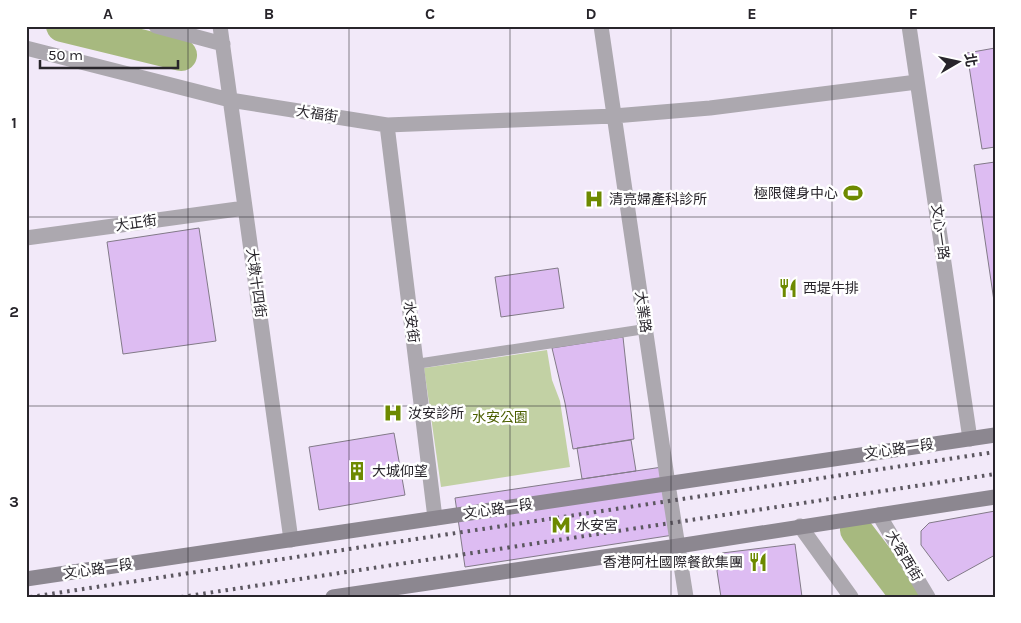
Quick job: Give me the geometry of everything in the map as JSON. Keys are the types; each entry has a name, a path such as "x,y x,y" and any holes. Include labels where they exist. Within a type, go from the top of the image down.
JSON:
{"main road":[{"name":"文心路一段","path":"26,579 995,435"},
{"path":"333,597 995,497"}],"street":[{"path":"156,26 223,44"},
{"name":"大墩十四街","path":"220,26 291,540"},
{"name":"大業路","path":"601,26 686,597"},
{"name":"文心一路","path":"909,26 970,439"},
{"name":"大福街","path":"26,48 230,100 387,125 614,116 720,106 917,82"},
{"name":"水安街","path":"387,125 435,518"},
{"name":"大正街","path":"26,238 246,208"},
{"name":"大容西街","path":"879,515 928,597"},
{"path":"800,526 851,597"}],"lane":[{"path":"416,364 645,329"}],"green space":[{"name":"水安公園","path":"547,350 552,380 560,401 570,467 441,487 424,368"}],"building":[{"path":"995,48 995,147 982,149 967,53"},
{"path":"995,162 995,308 974,165"},
{"path":"199,228 216,341 123,354 107,242"},
{"path":"558,268 564,308 501,317 495,277"},
{"path":"623,337 634,439 573,449 565,403 552,348"},
{"name":"大城仰望","path":"394,433 405,495 319,510 309,447"},
{"path":"631,440 636,471 582,479 577,448"},
{"path":"669,466 680,534 465,567 455,498"},
{"path":"995,511 995,555 948,581 921,545 921,531 929,523"},
{"name":"香港阿杜國際餐飲集團","path":"795,544 802,597 721,597 717,571 722,553"}],"waterway":[{"path":"62,26 181,55"},
{"path":"856,530 907,597"}],"railway":[{"path":"30,597 995,452"},
{"path":"181,597 995,474"}],"place":[{"name":"極限健身中心","path":"853,193"},
{"name":"清亮婦產科診所","path":"594,199"},
{"name":"西堤牛排","path":"788,288"},
{"name":"汝安診所","path":"393,413"},
{"name":"大城仰望","path":"357,471"},
{"name":"水安宮","path":"561,525"},
{"name":"香港阿杜國際餐飲集團","path":"758,562"}]}
